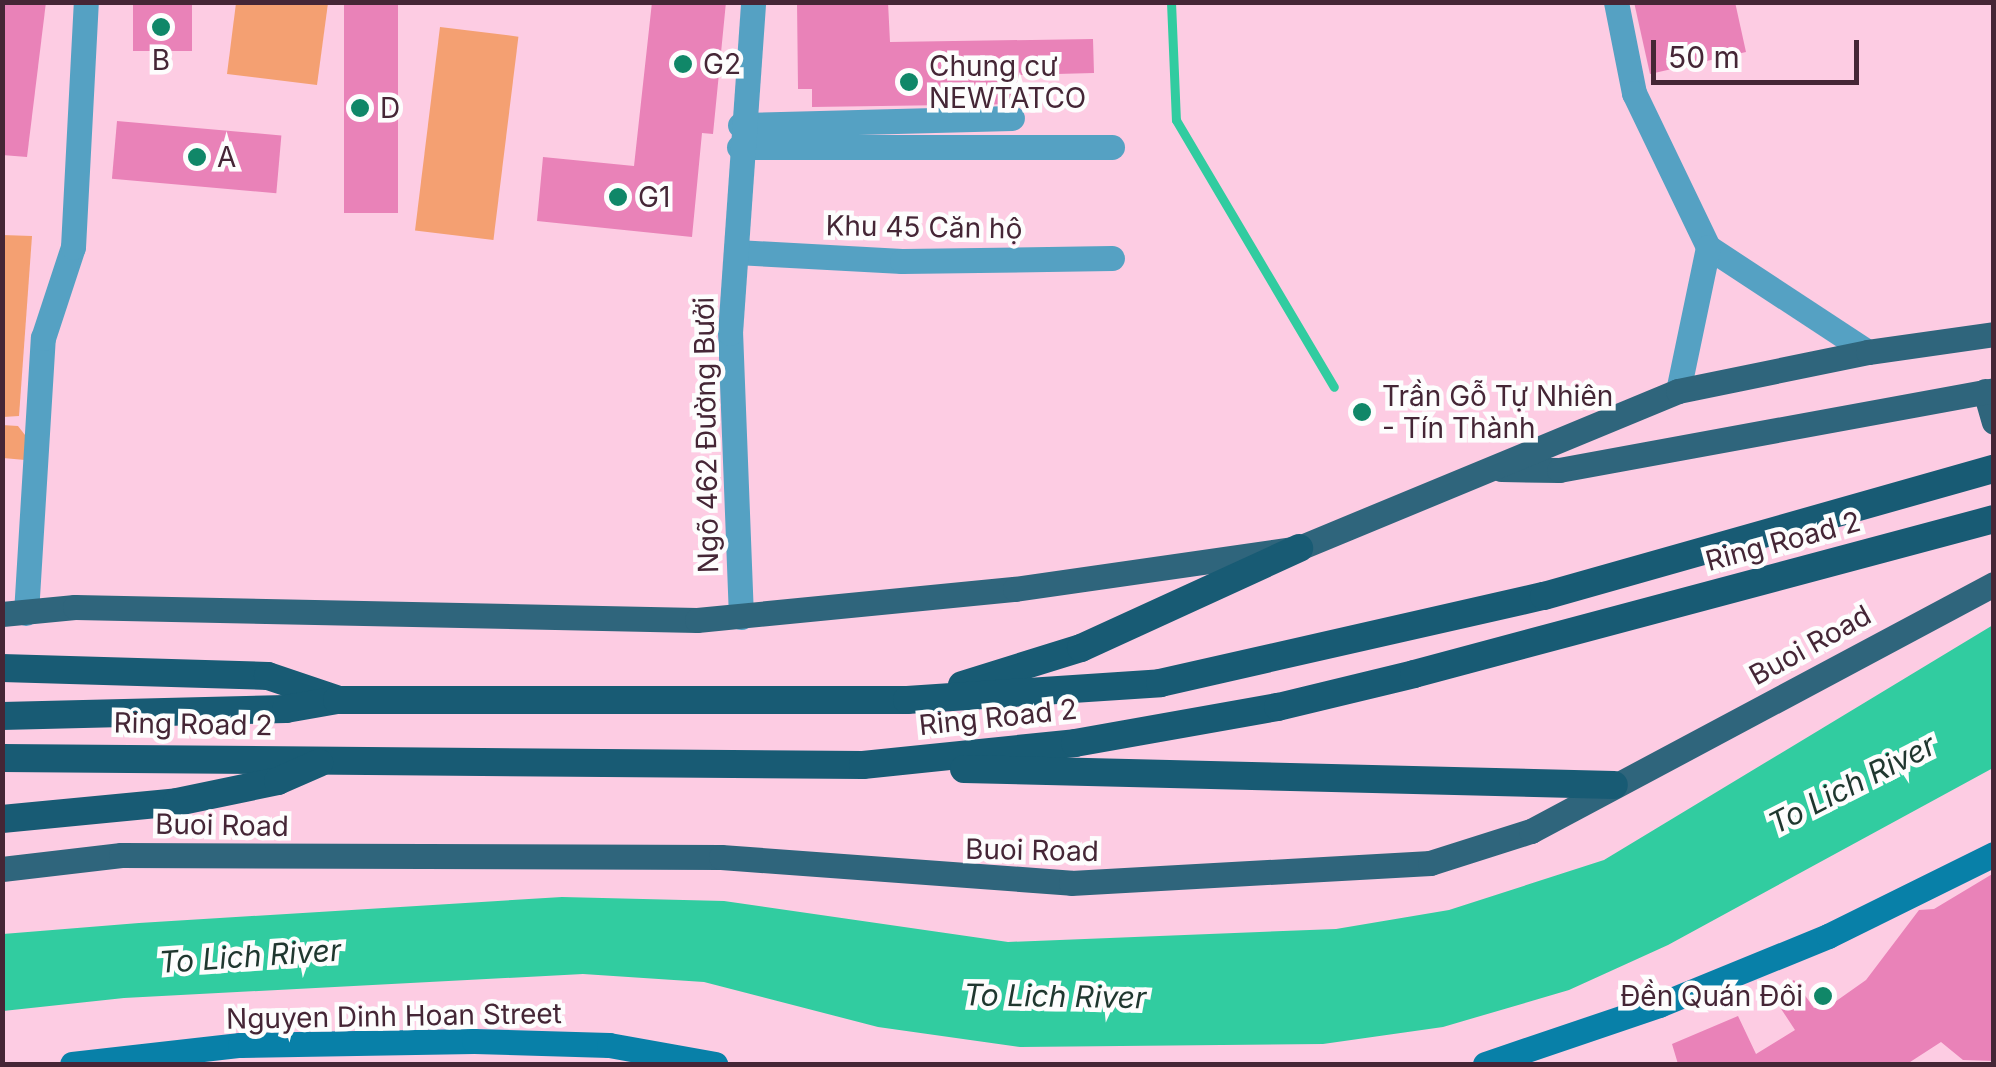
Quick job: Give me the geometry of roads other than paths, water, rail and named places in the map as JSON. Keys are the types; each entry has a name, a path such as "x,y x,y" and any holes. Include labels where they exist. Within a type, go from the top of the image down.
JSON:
{"highway":[{"name":"Ring Road 2","path":"2,716 286,709 337,700 907,700 1160,683 1375,639 1810,525 1994,468"},
{"name":"Ring Road 2","path":"2,758 240,755 324,761 862,765 1075,742 1278,707 1984,522"},
{"path":"907,700 1081,648 1299,548"},
{"path":"2,668 268,676 337,700"},
{"path":"2,819 177,802 278,781 324,761"},
{"path":"862,765 1614,785"}],"main road":[{"path":"14,613 75,607 528,621 741,617 1015,589 1299,548 1678,392 1868,352 1994,334"},
{"path":"1488,468 1578,467 1990,390 1994,422"},
{"name":"Buoi Road","path":"2,869 121,855 721,857 996,881 1188,880 1430,862 1531,832 1994,584"},
{"path":"1486,1064 1659,1005 1828,936 1994,854"},
{"name":"Nguyen Dinh Hoan Street","path":"72,1064 240,1045 491,1041 609,1045 716,1064"}],"street":[{"path":"14,613 44,338 73,247 86,2"},
{"name":"Ngõ 462 Đường Bưởi","path":"741,617 730,394 740,136 753,2"},
{"path":"1616,2 1634,94 1708,247 1868,352"},
{"path":"740,136 1012,118"},
{"path":"740,136 1112,148"},
{"path":"1678,392 1708,247"},
{"name":"Khu 45 Căn hộ","path":"736,252 902,261 1112,258"}],"water":[{"name":"To Lich River","path":"1993,625 1993,768 1668,945 1569,990 1443,1027 1323,1044 1020,1047 878,1027 704,982 583,974 124,998 3,1011 3,934 139,923 562,897 724,901 1008,942 1336,929 1449,910 1604,860"}],"waterway":[{"path":"1171,2 1176,120 1334,387"}],"place":[{"name":"B","path":"161,27"},
{"name":"G2","path":"683,64"},
{"name":"Chung cư NEWTATCO","path":"909,82"},
{"name":"D","path":"360,108"},
{"name":"A","path":"197,157"},
{"name":"G1","path":"618,197"},
{"name":"Trần Gỗ Tự Nhiên - Tín Thành","path":"1362,412"},
{"name":"Đền Quán Đôi","path":"1823,996"}]}
